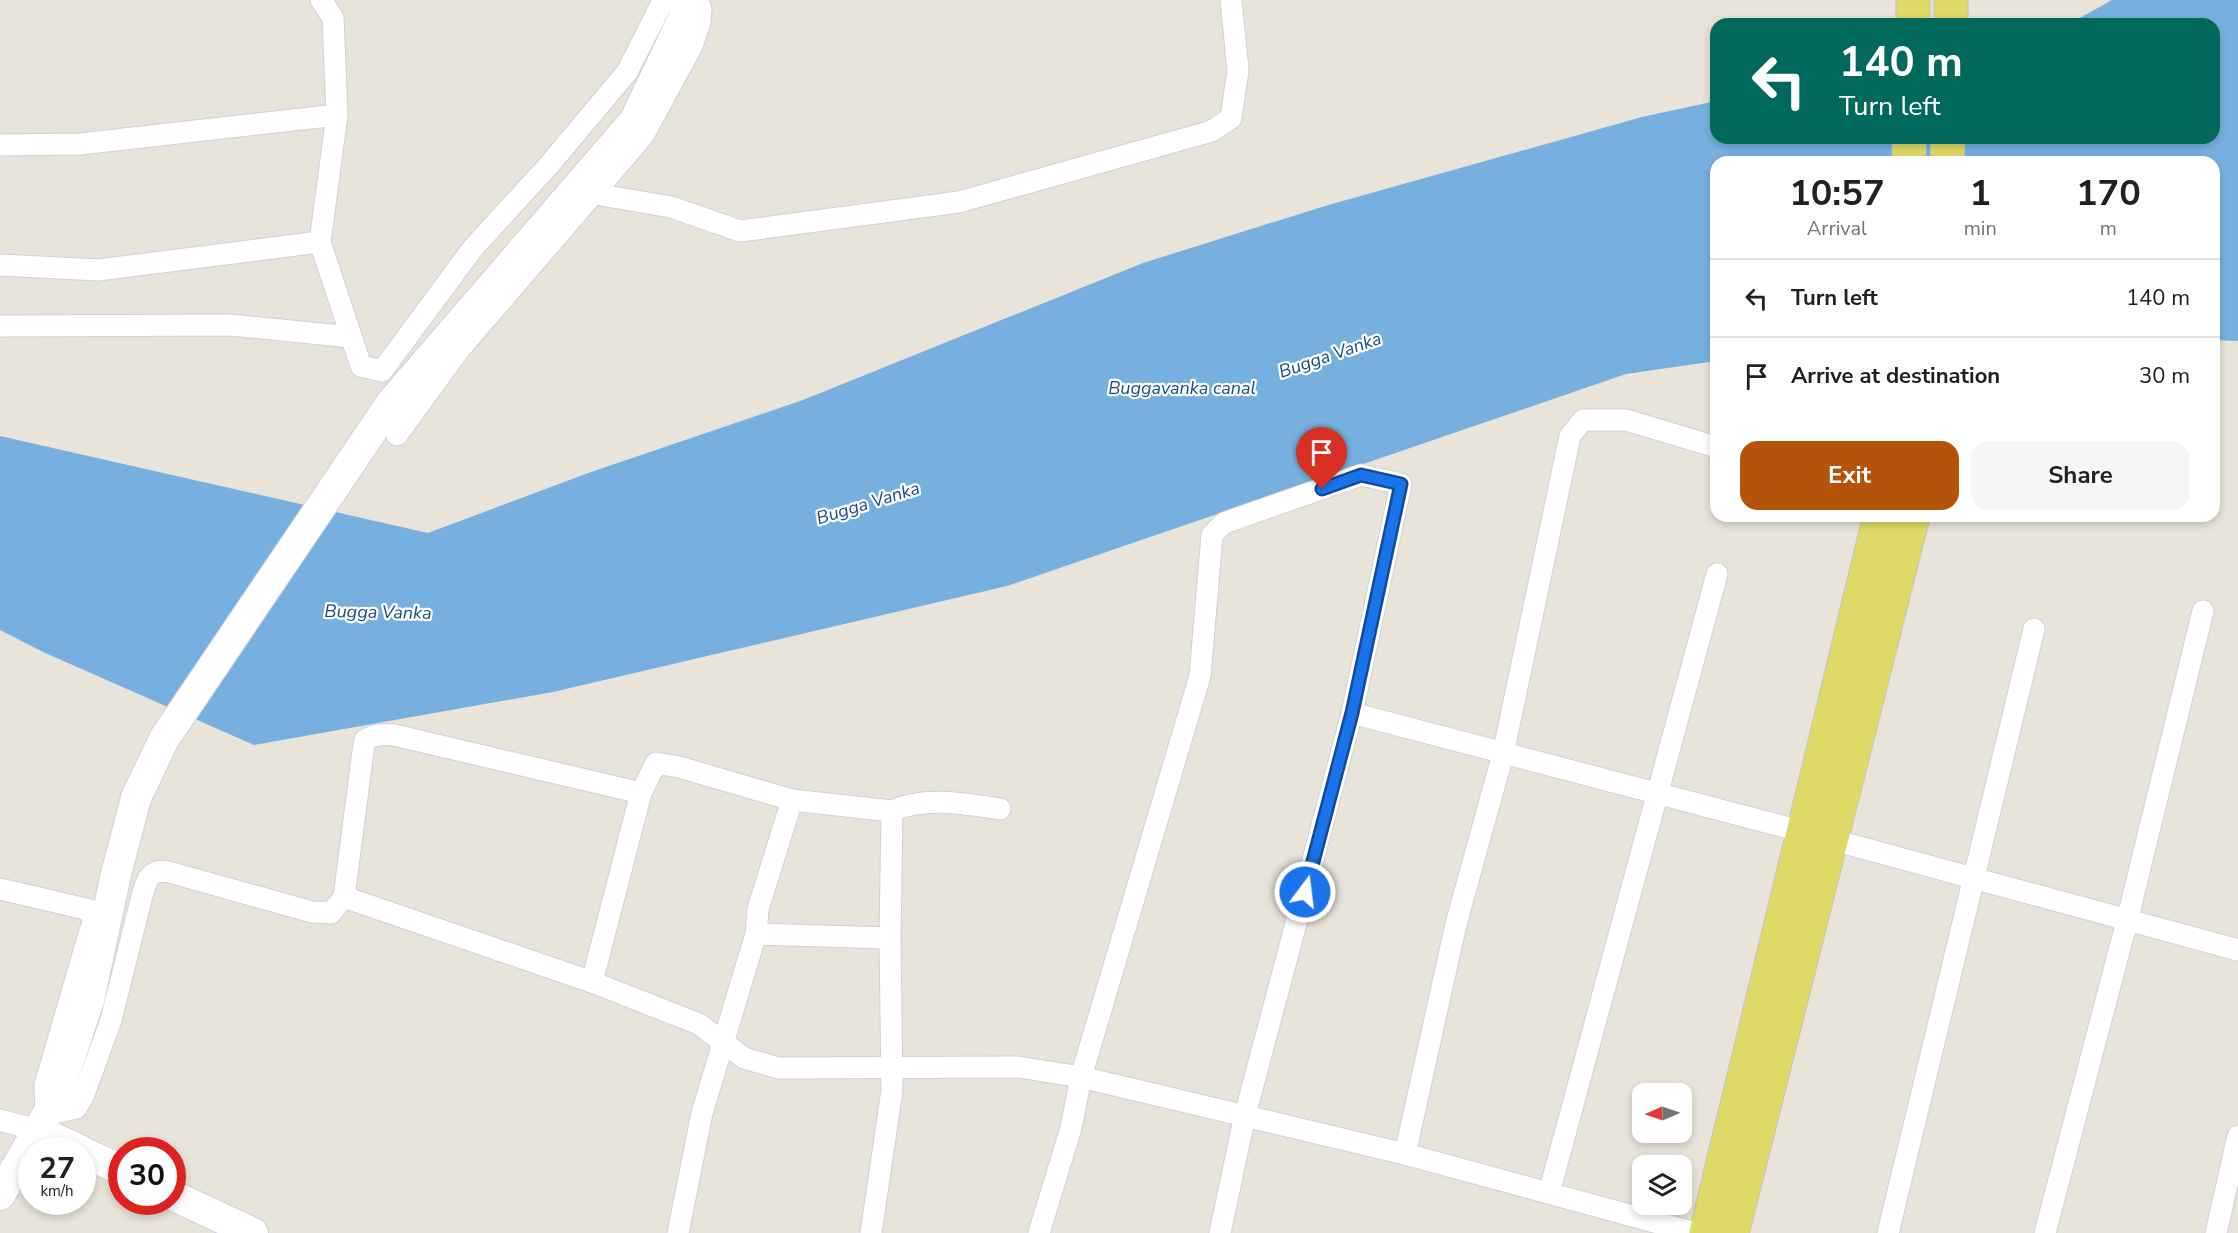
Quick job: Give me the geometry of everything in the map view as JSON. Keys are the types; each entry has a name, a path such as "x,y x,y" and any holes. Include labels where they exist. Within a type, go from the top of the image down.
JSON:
{"main road":[{"path":"0,1195 56,1099 89,1000 116,874 136,798 164,739 391,403 635,120 692,0"},
{"path":"1732,1233 1818,836 1879,522"},
{"path":"1706,1233 1818,836 1911,522"},
{"path":"41,1122 62,1137"},
{"path":"186,1202 253,1233"}],"street":[{"path":"321,0 333,18 337,115 320,242 361,366 382,371 473,248 549,165 627,72 663,2 670,0"},
{"path":"397,435 458,351 643,136 692,46 700,22 701,9 697,0"},
{"path":"595,194 671,207 740,231 959,202 1212,131 1231,118 1238,70 1231,0"},
{"path":"0,145 80,144 337,115"},
{"path":"0,264 98,270 320,242"},
{"path":"0,326 231,325 351,337"},
{"path":"1405,1154 1456,924 1503,754 1570,436 1583,420 1626,420 1710,445"},
{"path":"1039,1233 1071,1128 1081,1077 1200,676 1212,535 1224,523 1361,475 1401,484 1352,713 1245,1115 1220,1233"},
{"path":"1550,1193 1717,574"},
{"path":"2045,1233 2127,921 2203,611"},
{"path":"1888,1233 2034,629"},
{"path":"1352,713 2238,950"},
{"path":"0,1120 41,1122 76,1108 83,1098 111,1020 141,896 146,880 152,873 159,870 169,872 312,912 331,913 344,897 363,751 365,740 372,736 394,735 641,793"},
{"path":"592,982 641,793 656,763 679,766 792,800 892,811 906,804 959,803 1000,808"},
{"path":"678,1233 702,1113 756,934 758,909 792,800"},
{"path":"871,1233 892,1090 890,938 892,811"},
{"path":"0,889 90,910 93,922 45,1085 41,1122"},
{"path":"344,897 592,982 699,1024 744,1058 778,1068 1018,1066 1081,1077 1405,1154 1695,1233"},
{"path":"756,934 890,938"},
{"path":"2216,1233 2238,1136"}],"water":[{"name":"Buggavanka canal","path":"2112,0 2238,0 2238,341 2220,340 2220,156 1710,156 1710,362 1626,374 1007,586 553,692 254,745 43,652 0,630 0,436 428,533 591,472 803,400 1143,263 1325,206 1642,117 1710,102 1710,144 2220,144 2220,18 2080,18"}],"route":[{"path":"1305,892 1352,713 1401,484 1361,475 1322,489"}],"water label":[{"name":"Bugga Vanka","path":"1330,355"},
{"name":"Bugga Vanka","path":"868,503"},
{"name":"Bugga Vanka","path":"378,612"}]}
